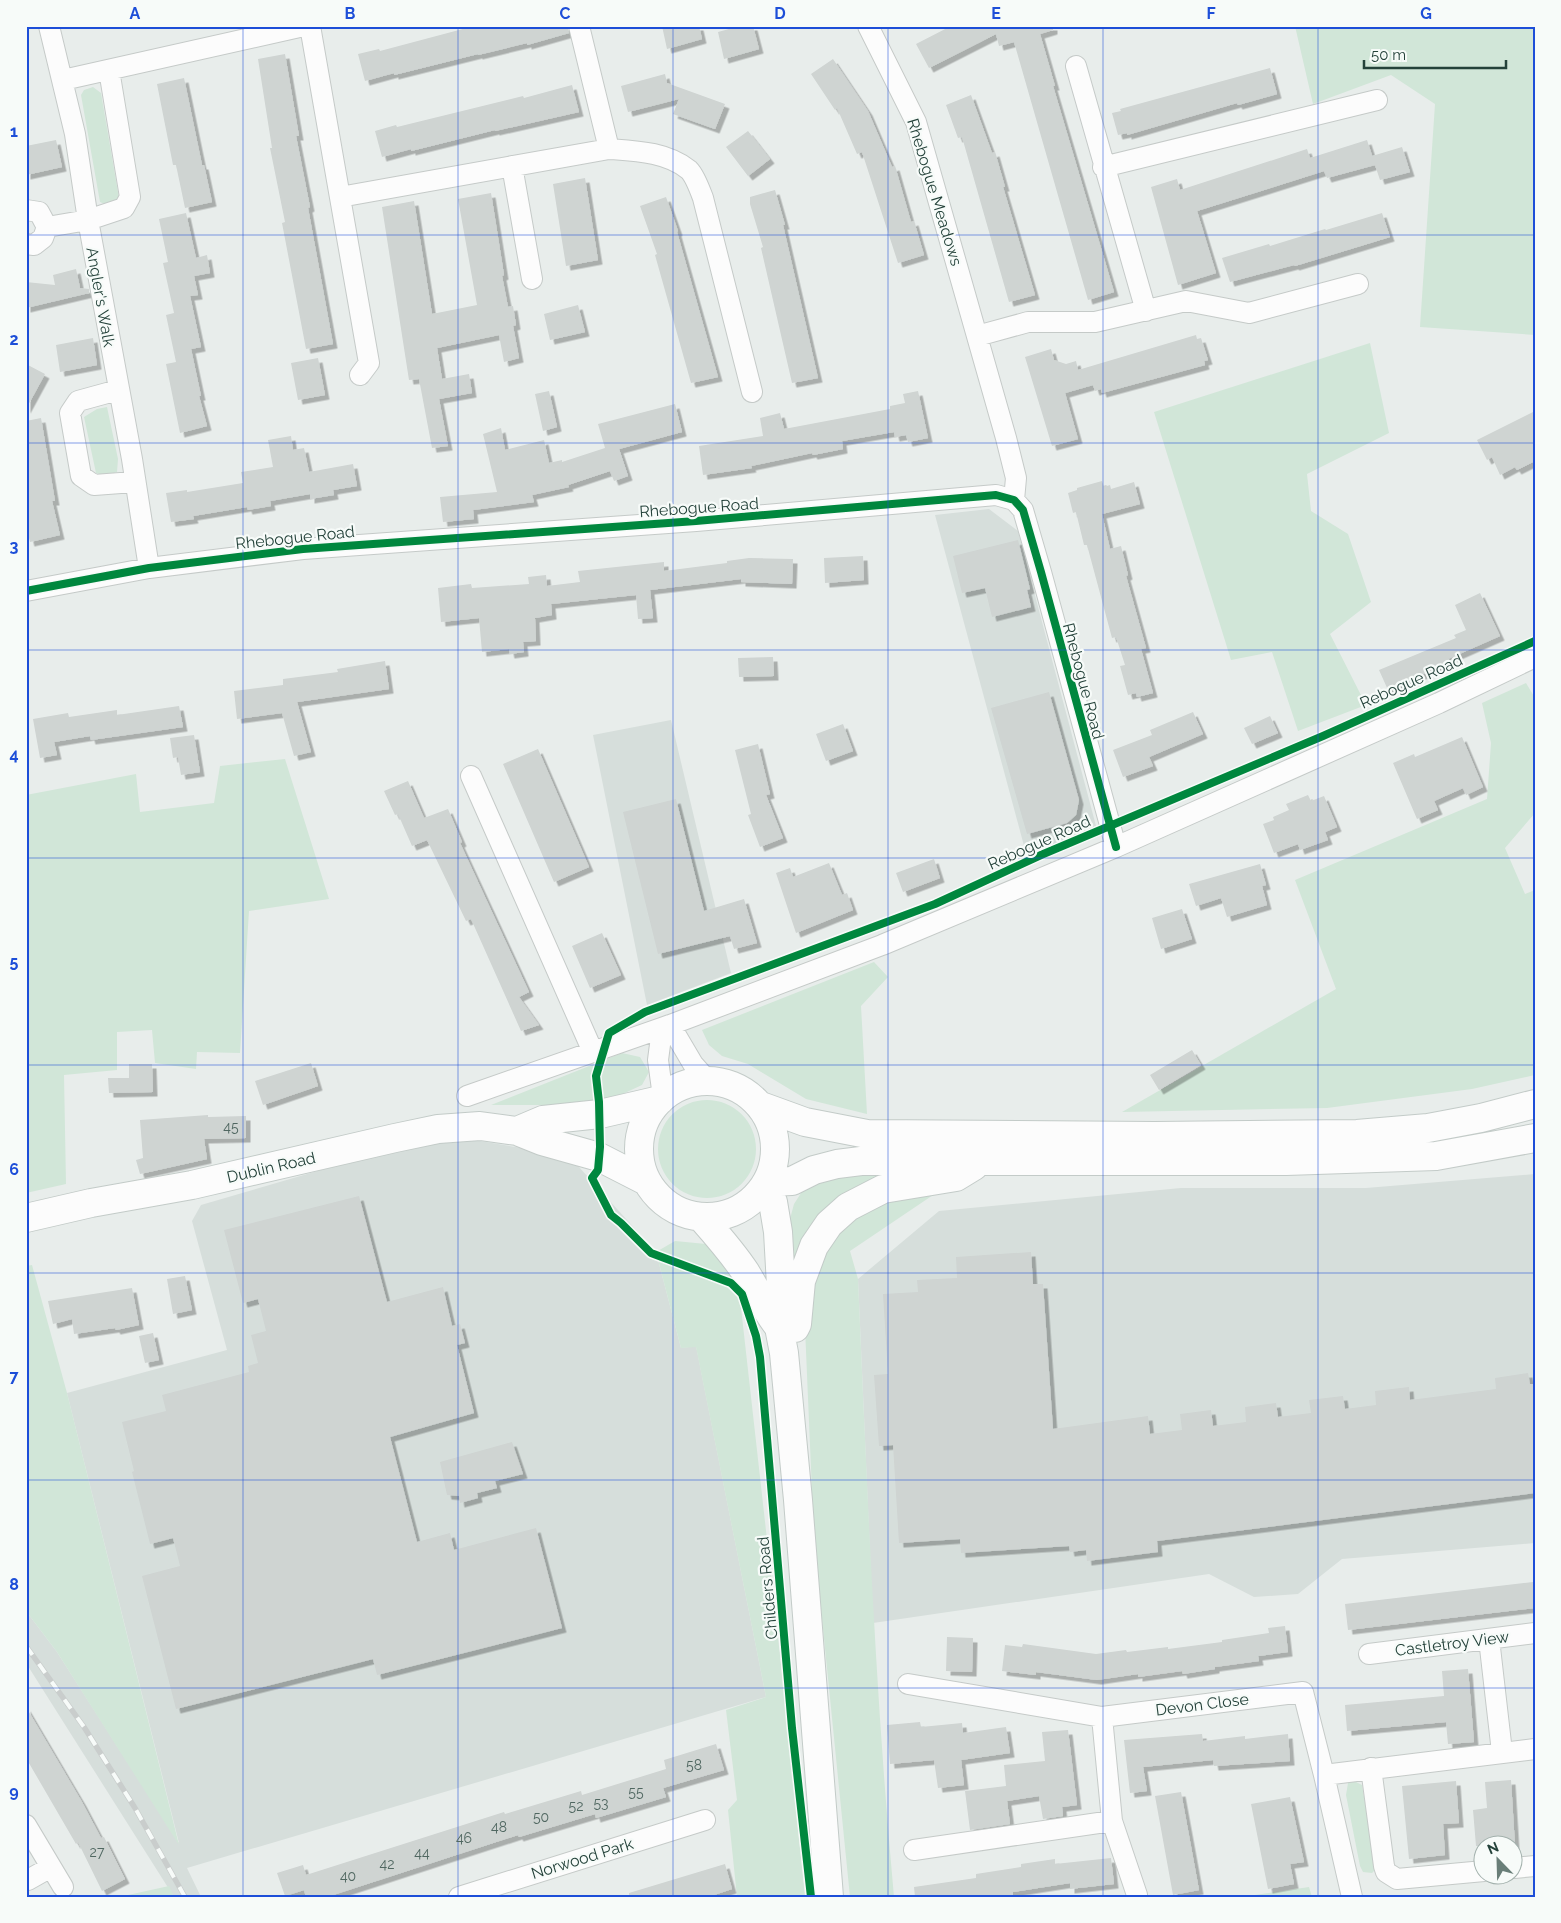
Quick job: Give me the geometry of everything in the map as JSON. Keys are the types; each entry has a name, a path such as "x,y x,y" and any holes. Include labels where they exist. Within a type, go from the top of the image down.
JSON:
{"main road":[{"path":"708,1081 728,1084 746,1093 760,1106 771,1123 776,1143 775,1163 766,1185 747,1205 725,1215 702,1218 678,1211 663,1201 646,1181 640,1164 639,1147 642,1130 649,1114 662,1099 684,1085 708,1081"},
{"path":"517,1130 543,1120 600,1114 662,1099"},
{"path":"760,1106 806,1122 867,1134 1155,1136 1356,1134 1428,1128 1473,1120 1535,1104"},
{"name":"Dublin Road","path":"26,1218 92,1203 192,1185 438,1129 480,1126 517,1130"},
{"path":"517,1130 542,1141 599,1157 646,1181"},
{"path":"766,1185 792,1181 814,1170 853,1162 1286,1161 1436,1156 1535,1138"},
{"path":"784,1353 797,1324 802,1281 814,1246 828,1224 848,1207 884,1189 956,1178 982,1161"},
{"path":"766,1185 773,1202 778,1232 782,1303 779,1327 784,1353 798,1500 829,1897"},
{"path":"702,1218 719,1237 746,1274 766,1310 779,1327"}],"street":[{"name":"Angler's Walk","path":"49,26 75,134 88,220 149,568"},
{"path":"63,80 304,26"},
{"path":"310,26 368,363 360,375"},
{"path":"579,26 609,149"},
{"name":"Rhebogue Meadows","path":"868,26 916,122 1016,478 1014,500"},
{"path":"1076,66 1103,167 1146,311"},
{"path":"47,227 88,220 124,208 130,197 109,70"},
{"path":"1103,167 1377,100"},
{"path":"340,197 609,149 640,151 664,157 690,171 704,198 752,392"},
{"path":"512,166 532,279"},
{"path":"26,210 39,212 47,227 43,238 34,245 26,244"},
{"path":"977,336 1028,322 1095,322 1186,301 1250,313 1358,284"},
{"path":"118,390 78,401 70,413 81,476 94,485 134,482"},
{"name":"Rhebogue Road","path":"26,591 149,568 303,549 696,521 996,494 1014,500 1022,510 1041,572 1116,847"},
{"name":"Rebogue Road","path":"466,1096 670,1025 882,945 1116,847 1439,703 1535,657"},
{"path":"470,776 593,1052"},
{"path":"662,1099 658,1060 661,1037 670,1025 693,1064 708,1081"},
{"name":"Castletroy View","path":"1369,1654 1535,1633"},
{"path":"1489,1638 1502,1752"},
{"name":"Devon Close","path":"908,1684 1102,1717 1303,1692 1324,1775"},
{"path":"1102,1717 1112,1821 1137,1895"},
{"path":"1352,1897 1324,1775 1535,1749"},
{"path":"1371,1768 1386,1872 1397,1879 1474,1872"},
{"name":"Norwood Park","path":"459,1897 705,1820"},
{"path":"914,1850 1112,1821"},
{"path":"26,1825 62,1887"},
{"path":"28,1880 51,1867"}],"shaded area":[{"path":"989,509 1018,531 1096,826 1027,857 935,515"},
{"path":"671,720 731,973 647,1005 593,735"},
{"path":"424,1140 474,1140 569,1156 656,1252 681,1348 696,1346 766,1697 187,1868 201,1897 174,1897 26,1663 26,1611 57,1652 179,1843 67,1393 227,1350 192,1221 201,1205"},
{"path":"1535,1174 1535,1543 1342,1559 1298,1594 1254,1597 1209,1574 873,1623 858,1279 939,1211 1181,1188 1366,1188"}],"green space":[{"path":"1295,26 1535,26 1535,335 1420,327 1435,104 1391,75 1313,104"},
{"path":"93,87 101,93 119,198 109,206 100,202 81,95 84,90"},
{"path":"1370,343 1389,433 1307,474 1311,511 1348,534 1371,602 1330,634 1366,705 1298,731 1272,652 1231,660 1154,412"},
{"path":"107,407 118,459 117,472 106,476 96,473 84,417 97,409"},
{"path":"1526,683 1535,698 1535,813 1505,848 1525,894 1535,890 1535,1075 1472,1089 1327,1108 1122,1112 1336,989 1295,880 1487,799 1491,743 1482,703"},
{"path":"285,759 329,899 249,911 240,1053 197,1052 196,1069 155,1063 152,1030 117,1032 117,1070 64,1075 66,1184 26,1193 26,795 136,774 140,812 214,803 220,766"},
{"path":"874,962 888,977 861,1006 867,1114 806,1099 748,1064 722,1056 709,1045 702,1030"},
{"path":"622,1053 640,1057 649,1072 642,1085 616,1097 578,1105 491,1105"},
{"path":"707,1100 726,1104 742,1114 752,1130 756,1149 752,1168 742,1184 726,1194 707,1198 688,1194 672,1184 662,1168 658,1149 662,1130 672,1114 688,1104"},
{"path":"879,1172 883,1176 792,1276 787,1230 794,1204 803,1190 834,1177"},
{"path":"945,1187 850,1251 858,1279 868,1511 887,1820 894,1897 850,1897 814,1539 804,1304 813,1269 848,1217 884,1197"},
{"path":"675,1241 706,1244 737,1272 805,1897 737,1897 728,1810 737,1800 726,1710 766,1697 696,1347 681,1348 656,1252"},
{"path":"32,1265 67,1393 179,1845 57,1652 26,1611 26,1266"},
{"path":"1354,1781 1362,1785 1375,1862 1375,1870 1372,1873 1363,1872 1360,1866 1346,1795 1348,1783"},
{"path":"169,1886 174,1897 119,1897"},
{"path":"1309,1887 1312,1897 1241,1897"}],"building":[{"path":"474,26 567,26 569,33 527,45 527,43 365,81 358,54 379,49 380,51"},
{"path":"662,26 699,26 702,39 667,49"},
{"path":"740,26 753,26 759,49 724,59 718,32"},
{"path":"951,26 1053,26 1053,30 1040,34 1055,86 1053,86 1114,292 1088,300 1014,42 999,46 996,34 929,68 916,44"},
{"path":"285,54 299,136 296,136 333,344 306,349 282,223 285,222 270,148 272,148 258,59"},
{"path":"833,59 868,111 892,167 895,166 911,222 914,221 924,255 898,263 862,152 857,154 837,108 835,110 811,74"},
{"path":"1270,68 1277,94 1238,105 1237,103 1127,135 1127,133 1118,135 1112,113 1121,111 1120,109"},
{"path":"665,74 667,83 725,104 715,129 673,114 679,99 628,112 621,86"},
{"path":"184,78 202,165 204,165 212,202 185,208 176,165 173,165 157,84"},
{"path":"572,85 579,112 382,157 375,131 523,96 524,98"},
{"path":"971,95 992,153 995,152 1005,187 1003,187 1035,295 1009,302 962,137 958,138 946,105"},
{"path":"748,131 770,159 748,176 726,147"},
{"path":"56,140 62,167 26,175 26,146"},
{"path":"1367,140 1375,165 1327,178 1324,171 1197,211 1216,273 1178,285 1151,187 1177,179 1180,190 1307,149 1310,158"},
{"path":"1402,147 1410,172 1380,180 1372,156"},
{"path":"585,178 598,260 566,266 553,184"},
{"path":"775,190 785,225 783,225 818,378 792,383 761,248 763,247 750,204 750,197"},
{"path":"491,193 504,275 502,276 508,307 513,306 516,325 513,326 519,358 504,362 499,335 437,348 442,379 469,374 472,393 439,399 448,446 432,448 419,379 409,380 382,207 414,201 432,314 477,305 458,199"},
{"path":"666,197 678,231 718,377 691,383 655,255 657,254 640,206"},
{"path":"186,213 196,258 207,255 210,273 194,276 198,295 190,296 201,347 191,349 201,396 199,396 207,426 180,433 166,364 176,362 166,315 174,313 163,263 168,262 159,219"},
{"path":"1382,213 1390,237 1295,266 1230,282 1222,258"},
{"path":"76,269 80,288 89,289 89,293 26,308 26,282 55,285 53,275"},
{"path":"578,305 585,332 550,340 544,314"},
{"path":"1196,335 1197,339 1201,338 1208,360 1204,361 1205,365 1102,393 1101,389 1095,391 1093,385 1065,393 1078,439 1052,446 1025,357 1051,349 1054,360 1066,364 1076,361 1078,370"},
{"path":"93,338 97,365 60,372 56,345"},
{"path":"318,358 325,395 298,400 291,363"},
{"path":"26,364 45,374 26,409"},
{"path":"549,391 557,427 543,431 535,394"},
{"path":"918,391 928,438 908,442 906,435 895,437 894,432 842,441 843,449 813,455 812,453 751,466 752,468 703,475 699,446 763,436 760,418 780,413 784,429 890,409 890,406 905,403 903,394"},
{"path":"675,404 682,432 619,449 628,476 614,481 610,471 568,485 569,487 532,495 534,502 473,510 474,519 443,522 440,497 497,492 483,434 501,428 505,450 544,440 549,463 562,460 562,462 605,448 598,424"},
{"path":"1535,411 1535,461 1517,470 1515,467 1500,475 1492,457 1487,460 1477,440"},
{"path":"41,418 55,501 52,501 60,535 30,542 26,526 26,515 29,514 26,495 26,421"},
{"path":"291,436 293,450 304,448 309,472 353,464 357,486 333,490 334,495 310,499 310,494 270,501 271,506 248,510 247,507 193,516 194,519 171,522 166,493 187,490 187,492 243,483 241,472 273,467 268,440"},
{"path":"1102,481 1104,487 1110,485 1111,489 1134,482 1140,504 1102,514 1110,549 1121,546 1128,575 1126,576 1146,648 1141,649 1153,693 1137,697 1136,693 1128,695 1120,666 1125,665 1116,637 1112,638 1087,545 1084,545 1076,512 1073,513 1068,493 1077,490 1077,488"},
{"path":"1018,540 1030,589 1027,590 1031,607 992,617 985,588 962,593 953,556"},
{"path":"863,556 864,580 825,583 824,558"},
{"path":"749,558 793,559 792,584 741,582 741,579 650,590 653,618 638,619 636,595 551,604 552,615 535,618 536,641 523,642 524,652 510,654 509,649 482,652 479,618 441,622 438,588 471,584 472,588 529,584 528,577 546,575 547,586 580,582 578,571 664,562 664,571 727,563 727,561"},
{"path":"1480,593 1500,636 1448,659 1450,662 1388,690 1379,670 1456,638 1454,635 1466,630 1455,605"},
{"path":"773,657 774,676 739,677 738,658"},
{"path":"385,661 389,689 297,702 311,752 294,756 282,713 237,719 234,691 283,685 283,679 338,672 337,669"},
{"path":"1049,692 1079,800 1076,815 1067,823 1027,834 991,708"},
{"path":"179,706 183,727 91,740 90,736 54,742 57,755 40,758 33,719 68,713 69,717 117,710 117,715"},
{"path":"1193,712 1203,734 1149,757 1153,766 1123,777 1113,750 1152,735 1150,730"},
{"path":"1270,716 1278,733 1252,744 1244,728"},
{"path":"843,724 853,751 826,761 816,734"},
{"path":"194,735 200,772 181,775 178,757 173,758 170,738"},
{"path":"1462,737 1483,787 1466,795 1463,788 1434,801 1438,810 1417,819 1393,763 1414,754 1415,757"},
{"path":"758,744 770,794 766,795 783,838 760,847 748,815 751,814 735,750"},
{"path":"538,749 589,867 554,882 503,764"},
{"path":"408,781 424,818 448,809 462,842 460,843 529,992 519,997 539,1025 521,1031 471,919 466,921 427,840 412,846 398,814 395,815 384,791"},
{"path":"1308,795 1311,801 1324,796 1337,827 1325,832 1328,840 1300,850 1298,844 1274,853 1263,824 1274,820 1273,817 1289,810 1286,804"},
{"path":"676,799 704,911 744,899 757,943 734,949 730,936 658,954 623,812"},
{"path":"934,859 940,878 903,892 896,873"},
{"path":"829,863 842,895 847,893 853,910 796,933 776,873 790,868 793,877"},
{"path":"1260,864 1266,885 1262,886 1267,905 1227,917 1221,898 1196,906 1189,884"},
{"path":"1182,909 1192,939 1161,949 1152,918"},
{"path":"602,933 621,975 590,988 572,946"},
{"path":"1192,1050 1201,1065 1159,1090 1150,1075"},
{"path":"311,1063 318,1086 263,1105 255,1081"},
{"path":"129,1064 152,1064 153,1092 109,1093 108,1078 129,1078"},
{"path":"208,1115 208,1117 246,1116 246,1138 204,1139 207,1159 140,1174 136,1160 143,1158 140,1120"},
{"path":"359,1196 387,1302 443,1287 452,1326 460,1324 465,1343 457,1345 474,1413 390,1437 417,1542 450,1533 454,1550 536,1528 562,1628 377,1675 373,1659 176,1709 142,1576 180,1566 173,1538 150,1544 122,1422 166,1411 162,1395 249,1372 248,1366 258,1363 251,1335 266,1331 258,1299 243,1303 224,1230"},
{"path":"1031,1252 1033,1284 1043,1284 1053,1429 1148,1416 1150,1434 1182,1430 1180,1414 1211,1410 1213,1426 1246,1422 1245,1407 1276,1403 1278,1417 1311,1413 1309,1400 1343,1396 1345,1409 1376,1405 1375,1391 1409,1387 1410,1400 1496,1389 1495,1378 1528,1373 1530,1384 1535,1384 1535,1493 1157,1541 1158,1552 1087,1561 1086,1550 1070,1552 1069,1546 961,1553 960,1539 899,1543 893,1445 879,1446 874,1375 888,1374 883,1294 918,1292 917,1280 957,1278 956,1257"},
{"path":"185,1276 192,1310 173,1314 167,1279"},
{"path":"132,1288 139,1325 116,1330 115,1328 74,1334 72,1319 53,1324 48,1301"},
{"path":"153,1333 159,1360 145,1363 139,1336"},
{"path":"512,1442 523,1474 495,1481 497,1488 477,1493 478,1498 460,1503 459,1496 447,1495 440,1462"},
{"path":"1533,1582 1535,1608 1348,1630 1345,1604"},
{"path":"1285,1626 1288,1652 1258,1656 1259,1661 1215,1667 1215,1669 1183,1674 1182,1671 1138,1677 1138,1674 1097,1680 1036,1672 1036,1675 1002,1671 1005,1645 1022,1647 1023,1644 1096,1654 1126,1650 1127,1652 1222,1642 1222,1640 1269,1633 1268,1628"},
{"path":"947,1637 973,1638 972,1672 946,1671"},
{"path":"1468,1669 1474,1742 1448,1744 1446,1722 1347,1731 1345,1705 1444,1696 1442,1671"},
{"path":"26,1707 101,1838 104,1837 125,1879 102,1891 78,1842 76,1844 26,1758"},
{"path":"920,1722 921,1727 962,1723 963,1733 1006,1727 1010,1753 961,1760 964,1785 938,1788 934,1760 890,1764 887,1725"},
{"path":"1068,1730 1077,1805 1062,1807 1063,1816 1043,1819 1039,1796 1007,1801 1010,1824 970,1830 965,1791 1006,1786 1004,1765 1045,1761 1042,1732"},
{"path":"1202,1734 1203,1741 1245,1736 1245,1739 1288,1734 1290,1761 1214,1766 1213,1760 1143,1767 1147,1791 1130,1793 1124,1740"},
{"path":"716,1744 724,1770 663,1788 666,1797 596,1818 595,1814 519,1837 518,1835 327,1897 306,1897 304,1890 285,1896 277,1873 303,1865 306,1875 504,1812 505,1814 581,1791 582,1795 666,1769 664,1760"},
{"path":"1511,1780 1514,1836 1475,1836 1473,1810 1487,1808 1485,1782"},
{"path":"1456,1781 1459,1823 1443,1824 1445,1855 1409,1859 1402,1786"},
{"path":"1181,1792 1199,1890 1173,1895 1155,1796"},
{"path":"1290,1797 1304,1862 1290,1864 1294,1884 1268,1889 1251,1804"},
{"path":"1111,1858 1114,1884 1070,1889 1070,1883 1013,1892 1013,1895 1003,1897 915,1897 914,1887 976,1878 976,1874 1021,1867 1021,1864 1055,1859 1055,1864"},
{"path":"725,1864 732,1889 708,1897 629,1897 629,1893"}],"railway":[{"path":"26,1646 84,1727 135,1808 185,1897"}],"cycle path":[{"path":"26,591 149,568 303,549 696,521 996,495 1014,500 1023,510 1116,847"},
{"name":"Childers Road","path":"811,1897 792,1728 760,1357 756,1336 742,1294 731,1283 651,1253 611,1215 592,1178 598,1170 600,1147 599,1102 596,1076 609,1033 645,1012 935,904 1041,855 1323,736 1535,641"}]}
